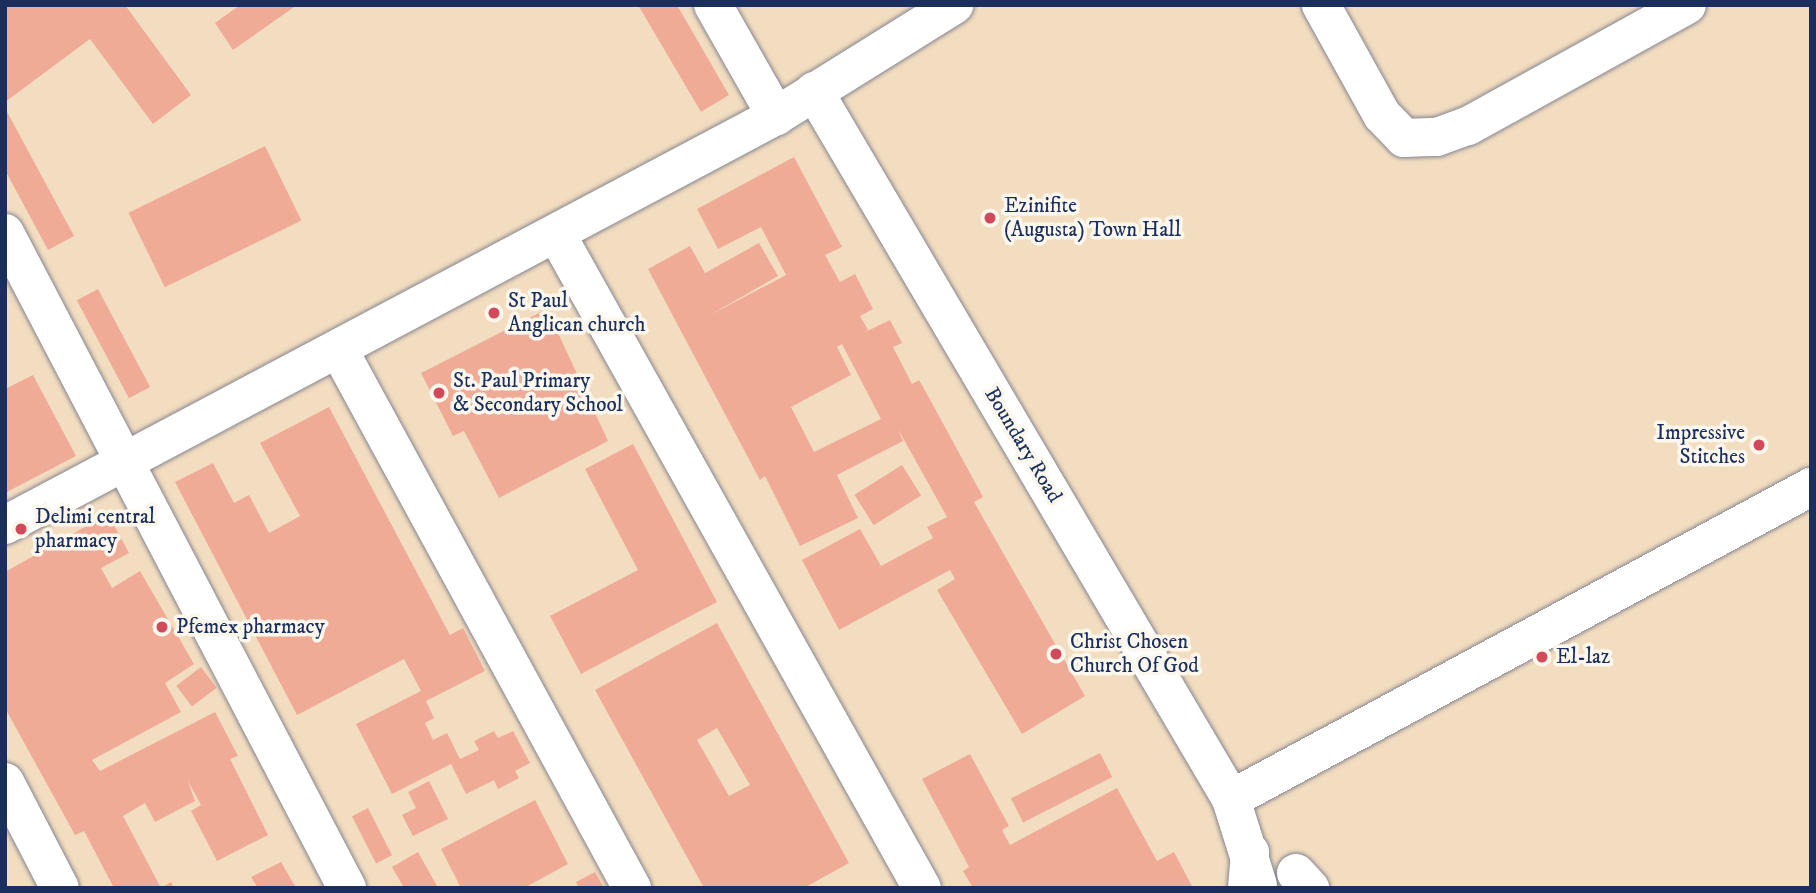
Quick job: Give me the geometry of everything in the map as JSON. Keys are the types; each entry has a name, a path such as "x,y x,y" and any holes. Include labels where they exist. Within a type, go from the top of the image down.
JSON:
{"street":[{"path":"713,5 776,116"},
{"path":"5,525 557,235 776,116 954,5"},
{"path":"1321,5 1382,115 1404,138 1437,137 1468,126 1687,5"},
{"name":"Boundary Road","path":"814,91 1231,799"},
{"path":"5,233 347,888"},
{"path":"557,235 922,888"},
{"path":"339,350 632,888"},
{"path":"1231,799 1811,487"},
{"path":"5,782 61,888"},
{"path":"1231,799 1252,876"},
{"path":"1231,799 1303,883"}],"building":[{"path":"5,5 125,5 191,95 153,124 90,39 5,102"},
{"path":"240,5 297,5 233,50 215,23"},
{"path":"638,5 677,5 729,95 701,112"},
{"path":"5,108 74,236 48,250 5,170"},
{"path":"265,146 301,221 165,287 128,213"},
{"path":"794,157 842,247 825,255 840,282 855,274 873,309 860,316 868,330 861,334 890,320 902,343 893,347 912,384 919,380 927,394 983,497 974,502 1085,696 1022,734 937,590 955,579 950,570 839,630 802,560 860,529 881,566 933,538 927,527 947,517 898,429 903,441 837,475 858,518 800,546 765,476 760,480 648,269 690,246 705,273 759,243 778,276 710,315 786,275 761,227 718,249 697,209","holes":["842,344 881,419 814,452 791,407 851,375 837,347"]},
{"path":"98,289 150,387 129,398 77,300"},
{"path":"547,309 608,441 499,498 464,431 453,436 421,373"},
{"path":"33,375 76,456 5,493 5,389"},
{"path":"329,407 450,635 463,628 485,671 426,701 434,718 425,723 433,740 447,733 460,759 479,750 474,741 494,731 498,738 513,731 530,763 515,771 519,778 498,789 494,780 466,794 451,764 392,794 356,724 421,691 404,659 297,715 175,482 213,463 234,503 249,495 269,533 313,509 300,516 260,443"},
{"path":"633,444 717,602 581,674 550,616 638,570 585,469"},
{"path":"902,465 921,496 874,525 855,495"},
{"path":"108,514 129,553 101,568 112,588 140,571 194,664 165,683 181,712 92,760 100,771 215,712 238,756 230,759 268,835 217,861 191,811 201,805 188,781 195,801 155,822 145,803 123,816 161,888 114,888 84,831 75,835 5,708 5,572"},
{"path":"717,623 849,863 804,888 704,888 595,690","holes":["717,728 750,785 729,796 697,740"]},
{"path":"201,667 217,688 192,706 176,686"},
{"path":"1100,753 1112,777 1023,822 1011,798"},
{"path":"970,754 1009,826 1002,830 1010,845 1117,788 1157,861 1174,852 1193,888 973,888 963,871 969,867 922,779"},
{"path":"429,781 448,819 413,836 402,815 416,808 408,792"},
{"path":"535,800 568,864 524,888 461,888 441,849"},
{"path":"368,808 392,855 376,863 352,816"},
{"path":"418,852 438,888 404,888 392,867"},
{"path":"281,862 296,888 258,888 251,877"},
{"path":"595,872 604,888 579,888 576,882"},
{"path":"171,882 174,888 161,888"}],"place":[{"name":"Ezinifite (Augusta) Town Hall","path":"990,218"},
{"name":"St Paul Anglican church","path":"494,313"},
{"name":"St. Paul Primary & Secondary School","path":"439,393"},
{"name":"Impressive Stitches","path":"1759,445"},
{"name":"Delimi central pharmacy","path":"21,529"},
{"name":"Pfemex pharmacy","path":"162,627"},
{"name":"Christ Chosen Church Of God","path":"1056,654"},
{"name":"El-laz","path":"1542,657"}]}
